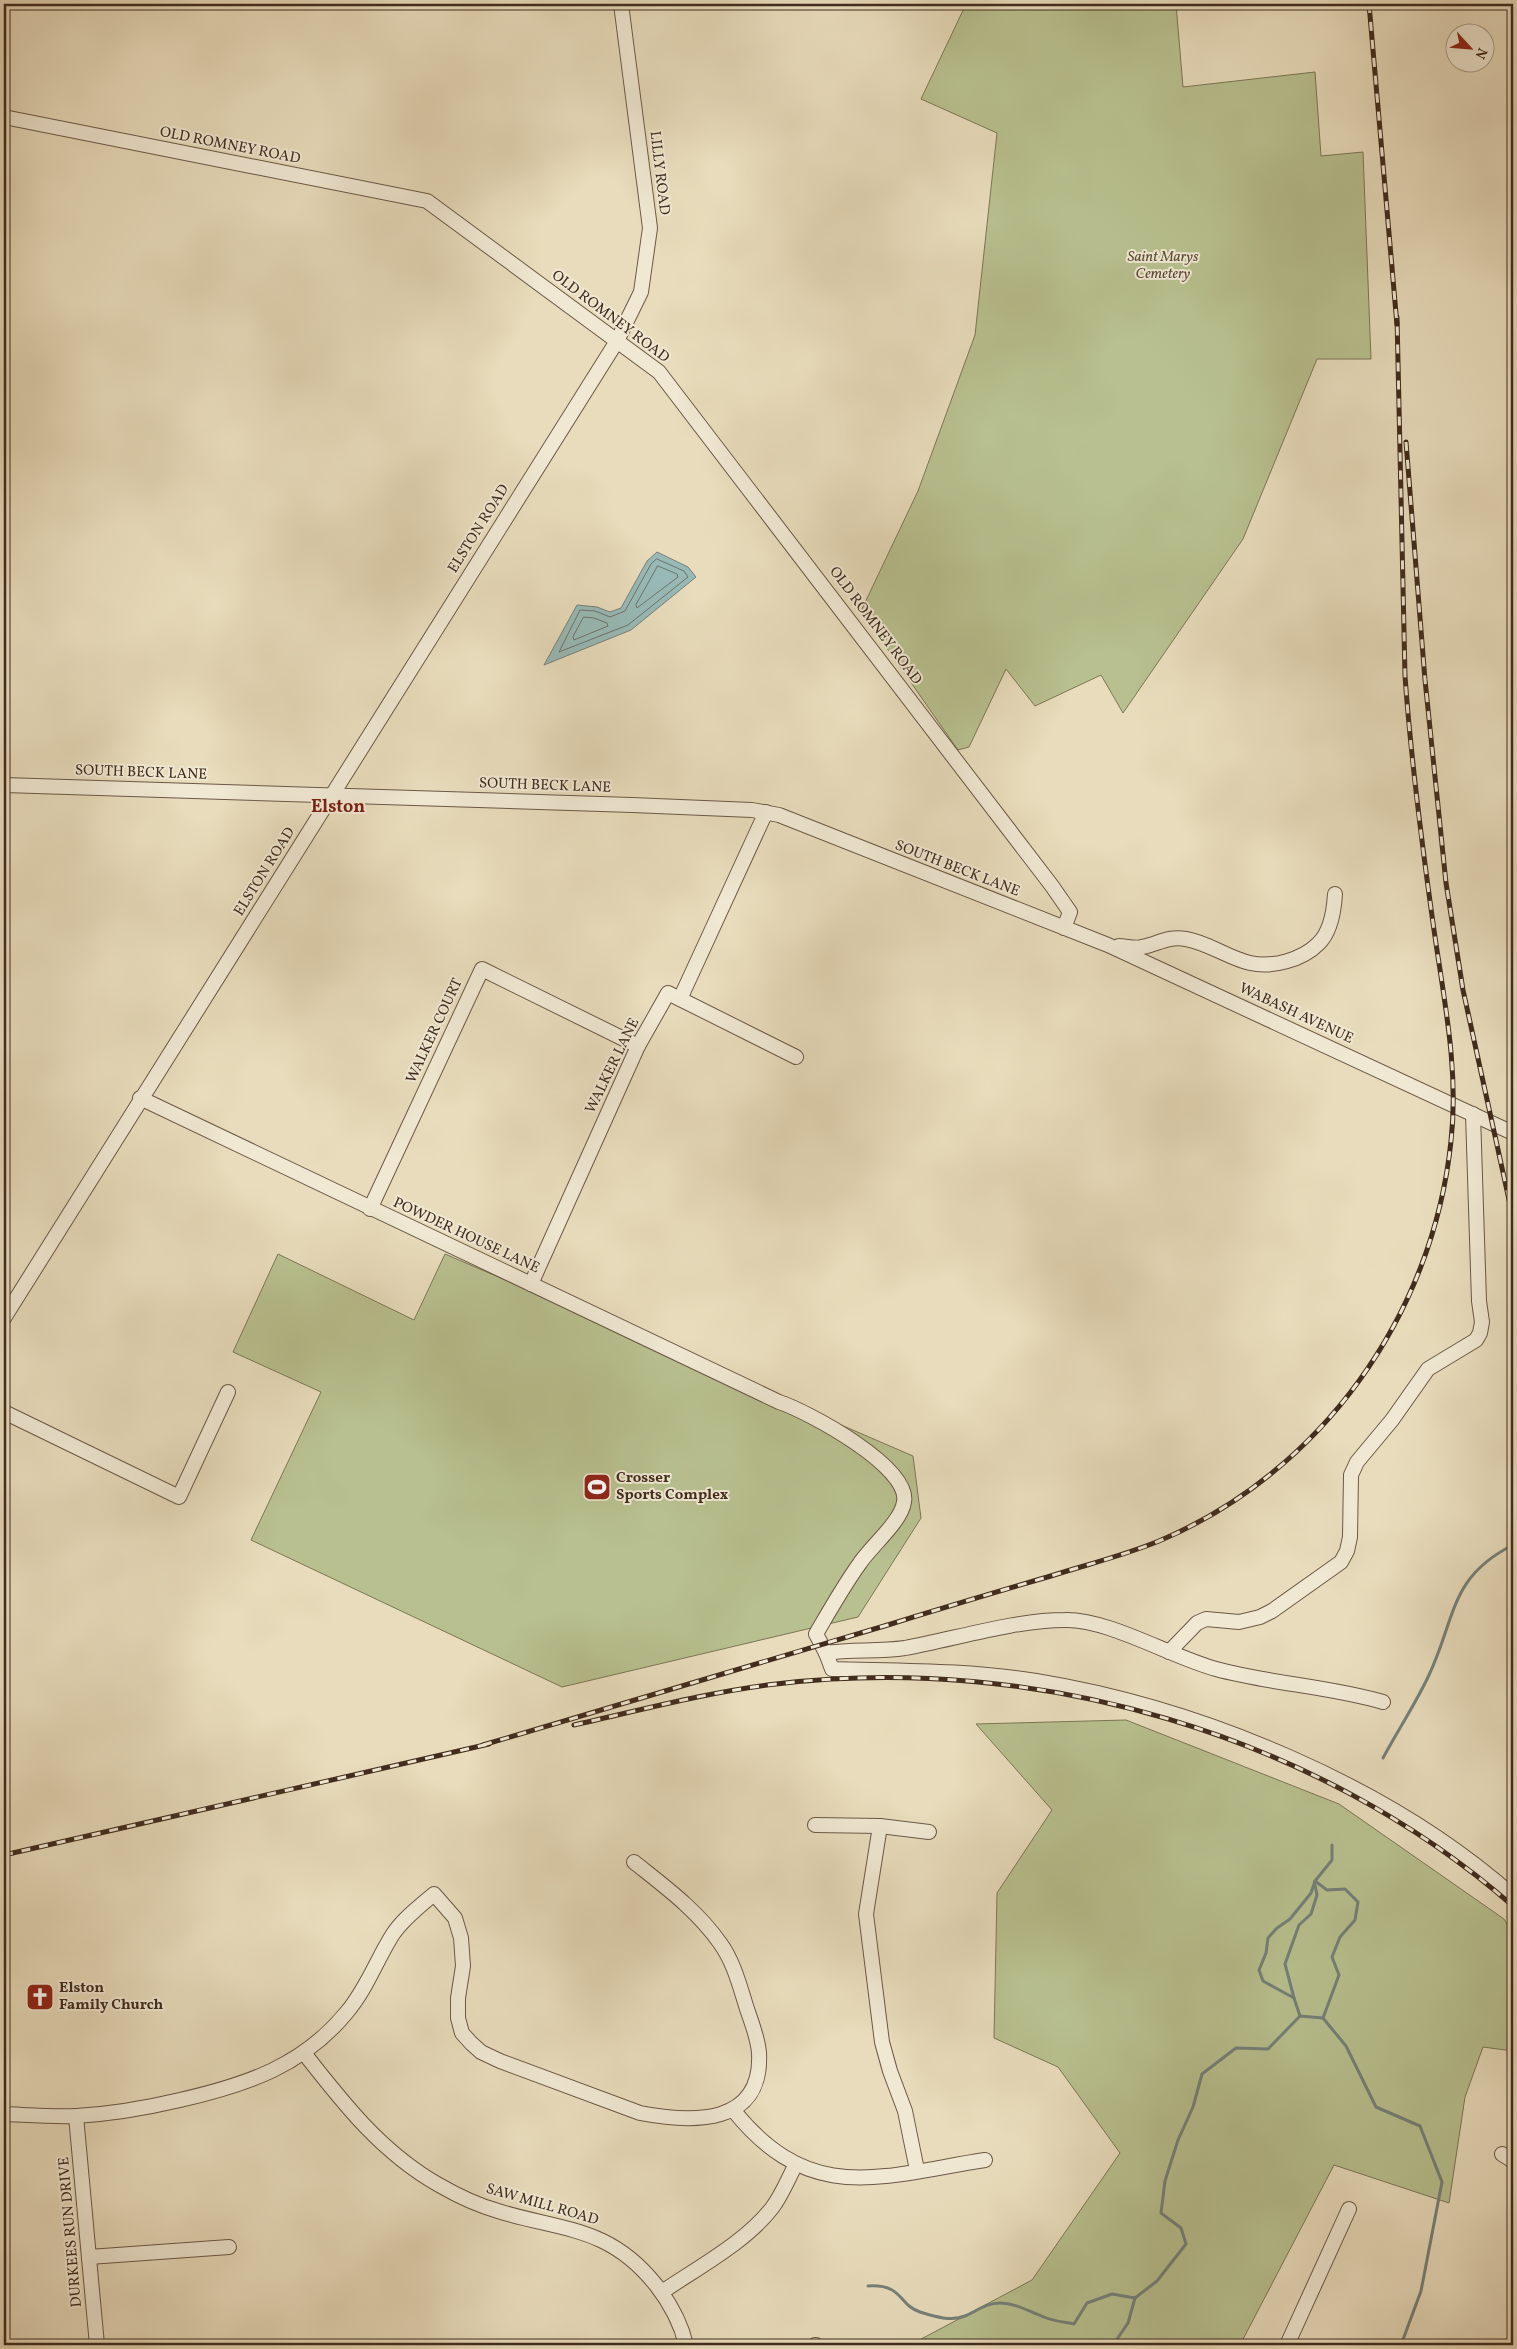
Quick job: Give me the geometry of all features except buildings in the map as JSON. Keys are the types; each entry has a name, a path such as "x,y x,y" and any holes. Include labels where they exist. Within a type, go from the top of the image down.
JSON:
{"street":[{"name":"LILLY ROAD","path":"617,341 641,292 650,228 621,4"},
{"name":"OLD ROMNEY ROAD","path":"4,118 427,201 659,372 957,760 1070,912 1064,928"},
{"name":"ELSTON ROAD","path":"4,1318 140,1098 333,795 617,341"},
{"name":"SOUTH BECK LANE","path":"4,785 642,805 766,812 779,815 1064,928"},
{"path":"766,812 680,999 796,1057"},
{"path":"1108,945 1141,948 1166,938 1186,939 1210,946 1252,964 1280,963 1302,955 1318,944 1330,925 1335,894"},
{"name":"WABASH AVENUE","path":"1064,928 1108,945 1513,1133"},
{"name":"WALKER COURT","path":"370,1210 482,969 638,1046"},
{"name":"WALKER LANE","path":"531,1284 638,1046 668,993 680,999"},
{"name":"POWDER HOUSE LANE","path":"140,1098 370,1210 779,1402 799,1408 848,1436 897,1480 905,1499 903,1509 861,1560 816,1634 826,1653"},
{"path":"1170,1652 1197,1623 1206,1619 1240,1622 1260,1618 1340,1562 1347,1551 1350,1537 1352,1475 1357,1462 1392,1420 1428,1369 1467,1347 1480,1333 1482,1322 1479,1301 1473,1114"},
{"path":"4,1412 179,1497 228,1392"},
{"path":"1383,1702 1333,1690 1235,1674 1195,1662 1101,1626 1066,1620 1029,1624 902,1648 826,1653 832,1669 947,1672 1034,1681 1082,1690 1146,1706 1212,1726 1335,1779 1382,1805 1493,1878 1513,1896"},
{"path":"815,1825 880,1826 929,1832"},
{"path":"880,1826 866,1914 882,2042 890,2071 905,2111 917,2170"},
{"path":"4,2114 76,2116 142,2109 232,2088 259,2078 304,2053 346,2013 364,1988 394,1933 410,1915 434,1894 455,1918 459,1930 464,1956 458,2018 462,2033 481,2052 523,2070 640,2113 657,2116 703,2118 734,2111 750,2094 759,2061 756,2037 735,1973 724,1949 708,1928 676,1896 634,1862"},
{"name":"SAW MILL ROAD","path":"304,2053 362,2124 386,2148 414,2170 460,2196 487,2207 570,2228 600,2239 636,2263 662,2292 678,2319 686,2345"},
{"path":"734,2111 772,2150 796,2164 842,2178 890,2176 985,2160"},
{"name":"DURKEES RUN DRIVE","path":"76,2116 98,2345"},
{"path":"662,2292 741,2238 762,2219 777,2200 796,2164"},
{"path":"1287,2345 1349,2209"},
{"path":"89,2257 229,2247"}],"green space":[{"name":"Saint Marys Cemetery","path":"966,4 1176,4 1183,87 1315,72 1321,156 1363,152 1371,359 1317,359 1243,539 1123,713 1101,675 1035,706 1006,669 969,747 958,750 861,611 918,491 975,335 997,133 921,99"},
{"name":"Crosser Sports Complex","path":"278,1254 414,1320 445,1254 913,1456 921,1518 858,1617 562,1687 251,1540 321,1392 233,1352"},
{"path":"1126,1720 1339,1804 1504,1919 1513,1934 1513,2051 1483,2047 1465,2097 1449,2203 1334,2165 1240,2345 910,2345 1032,2280 1120,2153 1058,2067 994,2038 997,1893 1052,1810 976,1724"}],"water":[{"path":"657,552 688,567 696,577 631,630 544,665 577,605 597,607 610,612 621,608 647,561"}],"waterway":[{"path":"1383,1758 1429,1675 1465,1585 1492,1557 1513,1545"},
{"path":"1113,2345 1128,2323 1135,2298 1157,2281 1186,2244 1181,2228 1161,2213 1165,2181 1178,2140 1193,2107 1202,2074 1236,2048 1268,2049 1300,2016 1323,2018 1339,1975 1332,1957 1340,1937 1355,1920 1358,1902 1345,1889 1327,1890 1315,1881 1332,1860 1332,1845"},
{"path":"1300,2016 1294,1998 1263,1981 1259,1970 1266,1953 1268,1938 1277,1928 1290,1919 1311,1893 1315,1881"},
{"path":"1294,1998 1285,1964 1299,1925 1311,1914 1317,1895 1315,1885"},
{"path":"1323,2018 1346,2046 1376,2107 1420,2126 1442,2182 1421,2291 1401,2345"},
{"path":"868,2286 888,2288 913,2309 942,2318 960,2318 995,2303 1006,2303 1051,2319 1074,2324 1087,2303 1112,2294 1135,2298"}],"railway":[{"path":"1369,4 1397,325"},
{"path":"483,1745 1107,1559 1159,1541 1218,1511 1271,1474 1318,1430 1359,1380 1394,1326 1421,1267 1440,1205 1451,1141 1453,1114 1452,1061 1421,835 1405,676 1397,317"},
{"path":"1406,442 1425,680 1446,883 1463,990 1513,1218"},
{"path":"574,1725 751,1687 874,1678 973,1681 1071,1695 1168,1719 1262,1752 1351,1794 1435,1846 1513,1906"},
{"path":"4,1855 489,1744"}],"place":[{"name":"Crosser Sports Complex","path":"597,1487"},
{"name":"Elston Family Church","path":"40,1997"}],"district":[{"name":"Elston","path":"338,807"}]}
